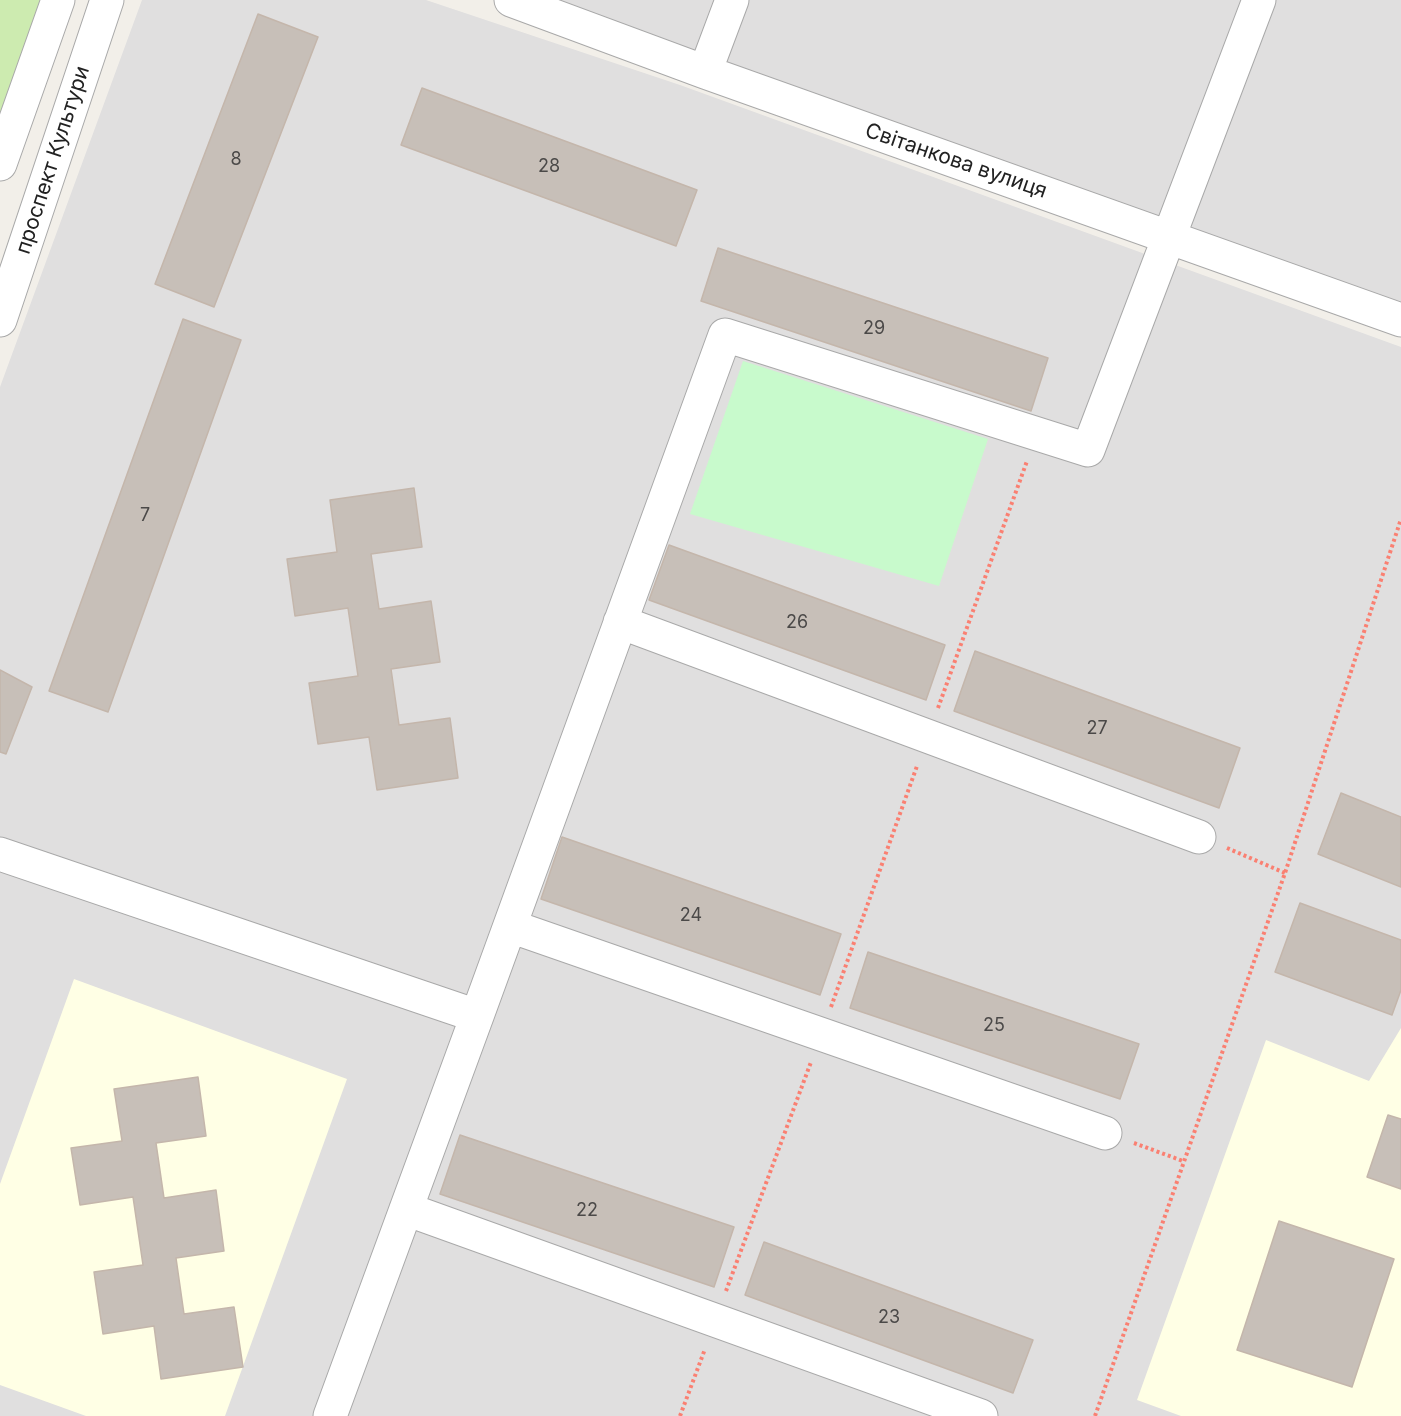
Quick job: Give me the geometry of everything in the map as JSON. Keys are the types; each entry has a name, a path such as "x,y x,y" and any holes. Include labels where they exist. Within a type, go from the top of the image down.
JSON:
{"street":[{"path":"0,164 58,0"},
{"name":"проспект Культури","path":"0,320 107,0"},
{"name":"Світанкова вулиця","path":"511,0 705,72 1401,320"},
{"path":"705,72 732,0"},
{"path":"330,1416 725,335 1088,450 1259,0"},
{"path":"620,622 1199,837"},
{"path":"0,854 477,1016"},
{"path":"510,926 1105,1133"},
{"path":"406,1209 981,1416"}],"path":[{"path":"680,1416 821,1034 1037,434"},
{"path":"1095,1416 1285,873 1401,519"},
{"path":"1199,837 1285,873"},
{"path":"1105,1133 1183,1161"}],"shaded area":[{"path":"142,0 426,0 680,85 1401,347 1401,1416 0,1416 0,387"},
{"path":"511,0 1401,0 1401,320"},
{"path":"74,979 347,1079 225,1416 86,1416 0,1385 0,1184"},
{"path":"1401,1028 1401,1416 1181,1416 1137,1400 1266,1040 1369,1081"}],"green space":[{"path":"0,0 58,0 0,164"},
{"path":"743,361 988,439 939,586 690,514"}],"building":[{"path":"258,14 318,37 214,307 155,284"},
{"path":"422,88 697,190 676,246 401,145"},
{"path":"718,248 1048,358 1031,411 701,301"},
{"path":"183,319 241,340 108,712 49,691"},
{"path":"414,488 422,547 371,554 379,609 431,601 440,662 391,669 399,725 450,718 458,778 377,790 369,737 318,744 309,683 358,676 348,608 295,616 287,559 337,552 330,500"},
{"path":"669,545 945,645 926,700 649,600"},
{"path":"975,651 1240,748 1219,808 954,711"},
{"path":"0,670 32,687 6,754 0,752"},
{"path":"1341,793 1401,817 1401,887 1318,854"},
{"path":"562,837 841,934 820,995 541,899"},
{"path":"1300,903 1401,940 1401,990 1392,1015 1275,972"},
{"path":"868,952 1139,1044 1120,1099 850,1008"},
{"path":"198,1077 206,1136 156,1143 164,1198 216,1190 224,1251 176,1258 184,1314 234,1307 243,1367 161,1379 154,1326 103,1334 94,1272 143,1265 133,1197 80,1205 71,1148 122,1141 114,1089"},
{"path":"1388,1115 1401,1119 1401,1189 1367,1177"},
{"path":"460,1135 734,1227 714,1287 440,1194"},
{"path":"1279,1221 1394,1259 1352,1387 1237,1350"},
{"path":"764,1242 1033,1340 1013,1393 745,1295"}]}
